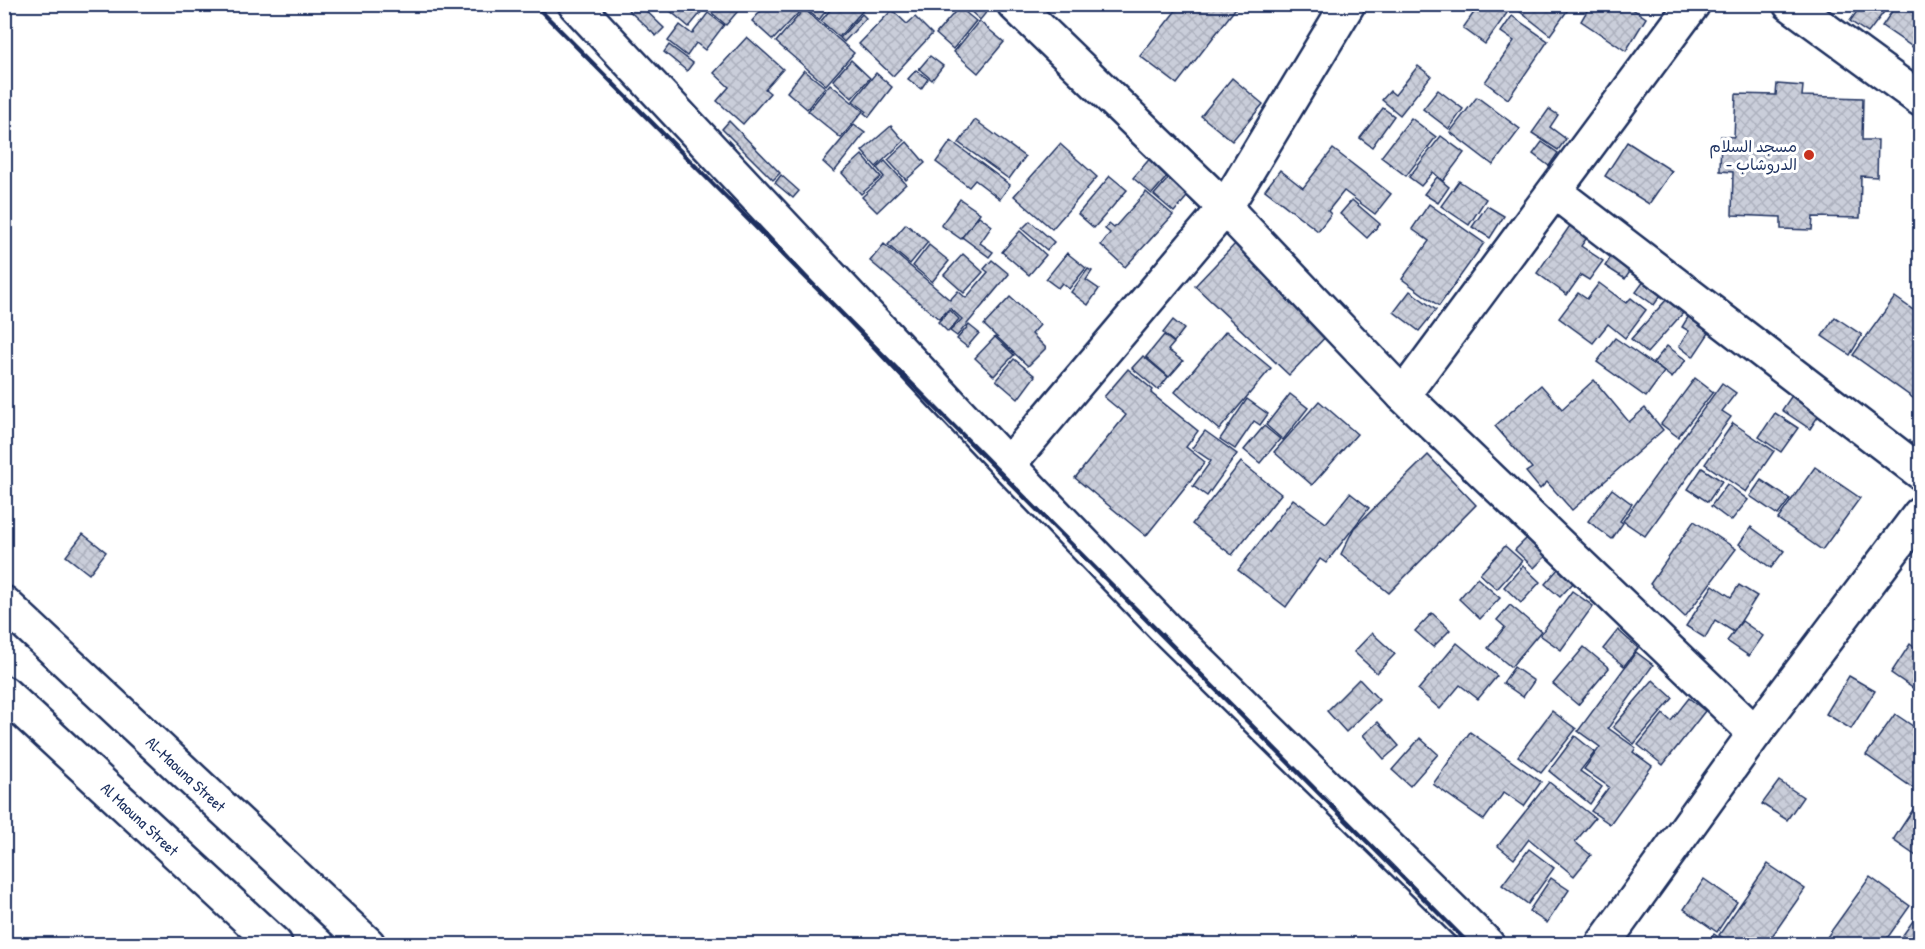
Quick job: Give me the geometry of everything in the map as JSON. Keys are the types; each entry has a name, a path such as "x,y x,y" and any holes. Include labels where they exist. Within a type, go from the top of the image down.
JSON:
{"main road":[{"path":"575,4 1008,465 1164,627 1487,945"},
{"path":"1014,4 1225,208 1403,395 1755,733"},
{"path":"1008,465 1225,208 1348,4"},
{"path":"1403,395 1556,192 1693,4"},
{"path":"1790,4 1920,99"},
{"path":"1556,192 1920,472"},
{"path":"1603,945 1755,733 1920,514"},
{"name":"Al-Maouna Street","path":"4,603 368,945"},
{"name":"Al Maouna Street","path":"4,693 275,945"}],"building":[{"path":"622,4 639,4 664,28 656,36"},
{"path":"662,4 708,4 689,27"},
{"path":"717,4 744,4 726,25 711,12"},
{"path":"767,4 797,4 802,9 773,40 752,21"},
{"path":"800,4 831,4 819,20"},
{"path":"835,4 866,7 839,37 821,21"},
{"path":"963,4 993,4 980,20"},
{"path":"1181,4 1239,4 1177,84 1140,56"},
{"path":"1480,4 1495,4 1507,13 1485,44 1463,28"},
{"path":"1510,4 1572,4 1550,35"},
{"path":"1591,4 1625,4 1646,18 1626,51 1581,21"},
{"path":"1860,4 1890,4 1868,33 1850,21 1861,6"},
{"path":"1897,4 1904,4 1916,14 1920,8 1920,52 1882,26"},
{"path":"959,7 976,21 953,49 936,34"},
{"path":"804,9 854,53 826,85 776,42"},
{"path":"892,10 907,24 915,17 932,34 893,76 859,44"},
{"path":"708,13 724,25 705,50 696,43 687,56 668,41 680,25 692,34"},
{"path":"862,14 866,18 844,42 840,38"},
{"path":"1512,16 1548,41 1508,99 1485,82 1514,41 1501,32"},
{"path":"979,21 1004,42 978,73 954,52"},
{"path":"747,37 783,69 765,89 770,93 743,124 717,101 729,87 714,73"},
{"path":"669,45 693,63 687,71 664,52"},
{"path":"930,56 943,66 932,80 919,69"},
{"path":"851,60 870,78 852,98 833,80"},
{"path":"1418,66 1431,76 1400,115 1382,100 1390,91 1395,95"},
{"path":"804,70 825,87 807,109 787,92"},
{"path":"916,70 928,79 921,89 908,79"},
{"path":"876,73 892,87 869,117 864,113 866,111 853,101"},
{"path":"1232,78 1263,104 1232,141 1201,116"},
{"path":"830,84 863,111 841,138 808,111"},
{"path":"1777,84 1803,86 1802,96 1863,98 1862,140 1878,140 1877,177 1861,176 1860,218 1813,217 1812,230 1781,229 1781,217 1732,215 1733,172 1720,171 1721,136 1734,137 1736,94 1776,95"},
{"path":"1438,90 1463,109 1449,129 1423,109"},
{"path":"1477,97 1520,129 1493,165 1450,132"},
{"path":"1383,108 1394,116 1372,147 1360,138"},
{"path":"1549,109 1558,115 1550,127 1566,139 1558,150 1532,133"},
{"path":"1411,118 1436,137 1406,176 1381,157"},
{"path":"975,120 1025,157 1009,179 959,143"},
{"path":"729,121 780,173 773,180 722,129"},
{"path":"854,125 865,133 834,172 823,162"},
{"path":"891,126 904,141 876,167 862,151"},
{"path":"1441,136 1464,153 1443,181 1433,172 1421,186 1409,177"},
{"path":"951,141 1010,185 1000,199 975,180 969,187 936,162"},
{"path":"907,142 925,163 906,180 888,160"},
{"path":"1542,142 1558,153 1549,166 1533,154"},
{"path":"1627,142 1672,171 1649,204 1605,176"},
{"path":"1060,144 1097,177 1052,229 1014,196"},
{"path":"1333,149 1391,194 1375,214 1344,191 1328,211 1331,214 1318,231 1265,190 1280,170 1303,188"},
{"path":"862,155 881,177 861,194 842,173"},
{"path":"1153,155 1172,171 1152,194 1133,178"},
{"path":"885,161 906,184 877,212 862,197 884,177 877,168"},
{"path":"1172,174 1192,191 1174,212 1154,195"},
{"path":"781,175 799,191 793,198 775,183"},
{"path":"1110,176 1127,190 1094,228 1078,214"},
{"path":"1437,177 1449,187 1438,203 1424,194"},
{"path":"1459,181 1486,199 1469,225 1441,206"},
{"path":"1146,192 1173,215 1125,267 1101,245 1110,233 1105,229 1109,224 1114,228"},
{"path":"960,199 980,213 961,239 941,225"},
{"path":"1352,200 1380,224 1367,238 1340,214"},
{"path":"1429,204 1484,243 1439,306 1402,279 1429,241 1412,229"},
{"path":"1487,206 1504,216 1490,238 1472,227"},
{"path":"979,216 992,226 980,243 993,252 989,257 962,237"},
{"path":"1574,220 1591,232 1581,246 1603,261 1589,280 1581,275 1567,295 1537,273"},
{"path":"1030,221 1054,242 1047,250 1022,229"},
{"path":"906,224 928,242 910,264 888,245"},
{"path":"1020,231 1046,255 1029,275 1002,252"},
{"path":"1237,242 1331,331 1289,375 1195,286"},
{"path":"884,244 950,300 958,291 966,298 988,272 984,269 992,260 1009,274 957,336 950,331 962,319 950,308 939,319 870,261"},
{"path":"929,245 949,261 932,282 913,266"},
{"path":"1616,249 1636,263 1625,279 1605,266"},
{"path":"1067,253 1086,268 1069,289 1062,283 1058,288 1046,279"},
{"path":"963,254 983,272 964,293 944,275"},
{"path":"1088,269 1092,271 1086,280 1099,289 1088,305 1071,292"},
{"path":"1650,273 1668,285 1654,305 1636,292"},
{"path":"1599,283 1626,303 1631,298 1646,310 1625,338 1608,324 1593,343 1559,318 1578,293 1587,299"},
{"path":"1676,289 1692,303 1647,353 1631,339"},
{"path":"1410,291 1436,310 1419,331 1394,312"},
{"path":"1010,297 1040,325 1032,334 1046,348 1028,366 984,325"},
{"path":"1895,297 1920,315 1920,403 1853,355"},
{"path":"1693,309 1715,324 1693,357 1679,346 1689,331 1682,327"},
{"path":"950,310 959,319 948,332 938,322"},
{"path":"1835,317 1862,335 1850,355 1822,336"},
{"path":"1173,320 1184,329 1174,342 1163,333"},
{"path":"969,325 979,333 967,347 957,339"},
{"path":"1226,331 1271,368 1219,430 1175,392"},
{"path":"1164,335 1174,343 1168,350 1183,361 1169,377 1146,357"},
{"path":"995,337 1014,355 994,376 975,358"},
{"path":"1615,338 1664,372 1646,397 1597,362"},
{"path":"1667,346 1686,360 1672,378 1653,363"},
{"path":"1143,356 1168,377 1158,390 1132,368"},
{"path":"1014,359 1035,376 1018,399 996,380"},
{"path":"1128,369 1153,390 1151,393 1198,431 1186,447 1205,462 1146,536 1075,478 1126,415 1104,397"},
{"path":"1695,378 1713,392 1678,437 1661,424"},
{"path":"1594,380 1629,422 1645,408 1663,430 1572,510 1547,482 1540,489 1526,472 1532,468 1495,426 1541,385 1562,409"},
{"path":"1722,383 1736,393 1722,411 1731,417 1645,536 1623,521"},
{"path":"1797,388 1824,407 1810,429 1782,410"},
{"path":"1290,394 1308,408 1283,440 1266,425"},
{"path":"1247,399 1268,414 1260,425 1254,421 1235,449 1220,439"},
{"path":"1319,401 1357,434 1312,485 1274,452"},
{"path":"1775,413 1798,428 1781,452 1759,437"},
{"path":"1733,423 1774,451 1746,492 1705,464"},
{"path":"1264,426 1280,439 1260,463 1244,450"},
{"path":"1205,431 1237,454 1207,496 1193,486 1211,461 1192,448"},
{"path":"1428,455 1476,505 1389,593 1341,554 1354,528"},
{"path":"1241,462 1281,494 1232,555 1192,524"},
{"path":"1815,467 1860,498 1822,550 1778,519"},
{"path":"1702,468 1722,481 1708,502 1688,489"},
{"path":"1761,480 1790,499 1778,515 1750,496"},
{"path":"1727,484 1748,500 1731,521 1711,506"},
{"path":"1612,489 1632,504 1620,521 1623,523 1612,539 1588,521"},
{"path":"1350,493 1369,508 1326,563 1320,559 1286,607 1238,570 1293,499 1326,523"},
{"path":"1694,521 1736,549 1685,617 1650,584"},
{"path":"1751,527 1784,551 1771,568 1739,544"},
{"path":"83,534 106,552 89,574 66,556"},
{"path":"1527,538 1546,556 1534,568 1515,550"},
{"path":"1505,546 1522,561 1497,589 1480,574"},
{"path":"1523,566 1540,582 1521,603 1504,587"},
{"path":"1558,569 1573,583 1560,597 1545,584"},
{"path":"1477,578 1500,598 1480,619 1459,599"},
{"path":"1713,585 1731,597 1739,585 1757,596 1734,632 1715,620 1705,638 1686,626"},
{"path":"1572,591 1593,606 1561,650 1540,635"},
{"path":"1510,605 1541,631 1511,667 1488,648 1505,627 1497,620"},
{"path":"1432,613 1450,630 1433,647 1415,631"},
{"path":"1742,621 1763,636 1749,656 1727,641"},
{"path":"1618,630 1638,648 1624,666 1603,649"},
{"path":"1372,633 1395,654 1377,673 1354,652"},
{"path":"1457,643 1497,676 1478,699 1460,685 1440,709 1418,690"},
{"path":"1910,644 1919,651 1920,649 1920,693 1891,673"},
{"path":"1584,647 1609,668 1578,705 1553,684"},
{"path":"1636,652 1653,665 1608,728 1636,748 1633,752 1652,766 1610,824 1591,811 1609,787 1584,769 1600,747 1578,731"},
{"path":"1514,667 1534,681 1523,697 1503,683"},
{"path":"1849,676 1875,691 1851,729 1826,714"},
{"path":"1359,679 1379,700 1346,732 1327,711"},
{"path":"1653,680 1673,698 1634,744 1613,727"},
{"path":"1689,698 1705,711 1663,765 1638,745 1663,714 1671,721"},
{"path":"1552,711 1576,729 1541,773 1518,756"},
{"path":"1895,714 1920,731 1920,793 1866,755"},
{"path":"1378,722 1399,746 1384,759 1363,735"},
{"path":"1470,732 1541,782 1524,806 1504,792 1484,820 1433,784"},
{"path":"1575,736 1595,752 1580,771 1602,787 1590,804 1549,771"},
{"path":"1420,738 1438,754 1410,786 1392,770"},
{"path":"1779,781 1803,797 1787,820 1762,804"},
{"path":"1549,782 1595,818 1575,842 1591,855 1574,876 1529,839 1514,859 1498,846"},
{"path":"1918,802 1920,804 1920,849 1916,856 1893,840"},
{"path":"1529,849 1554,868 1528,904 1502,885"},
{"path":"1768,864 1805,889 1770,939 1774,944 1732,944 1719,935"},
{"path":"1870,877 1910,906 1883,944 1838,944 1827,937"},
{"path":"1551,878 1569,890 1547,923 1529,911"},
{"path":"1704,879 1737,902 1717,932 1684,909"},
{"path":"1920,911 1920,944 1898,942"},
{"path":"1714,934 1728,944 1707,944"}],"railway":[{"path":"534,4 1469,944"}],"place":[{"name":"مسجد السلام - الدروشاب","path":"1809,155"}]}
